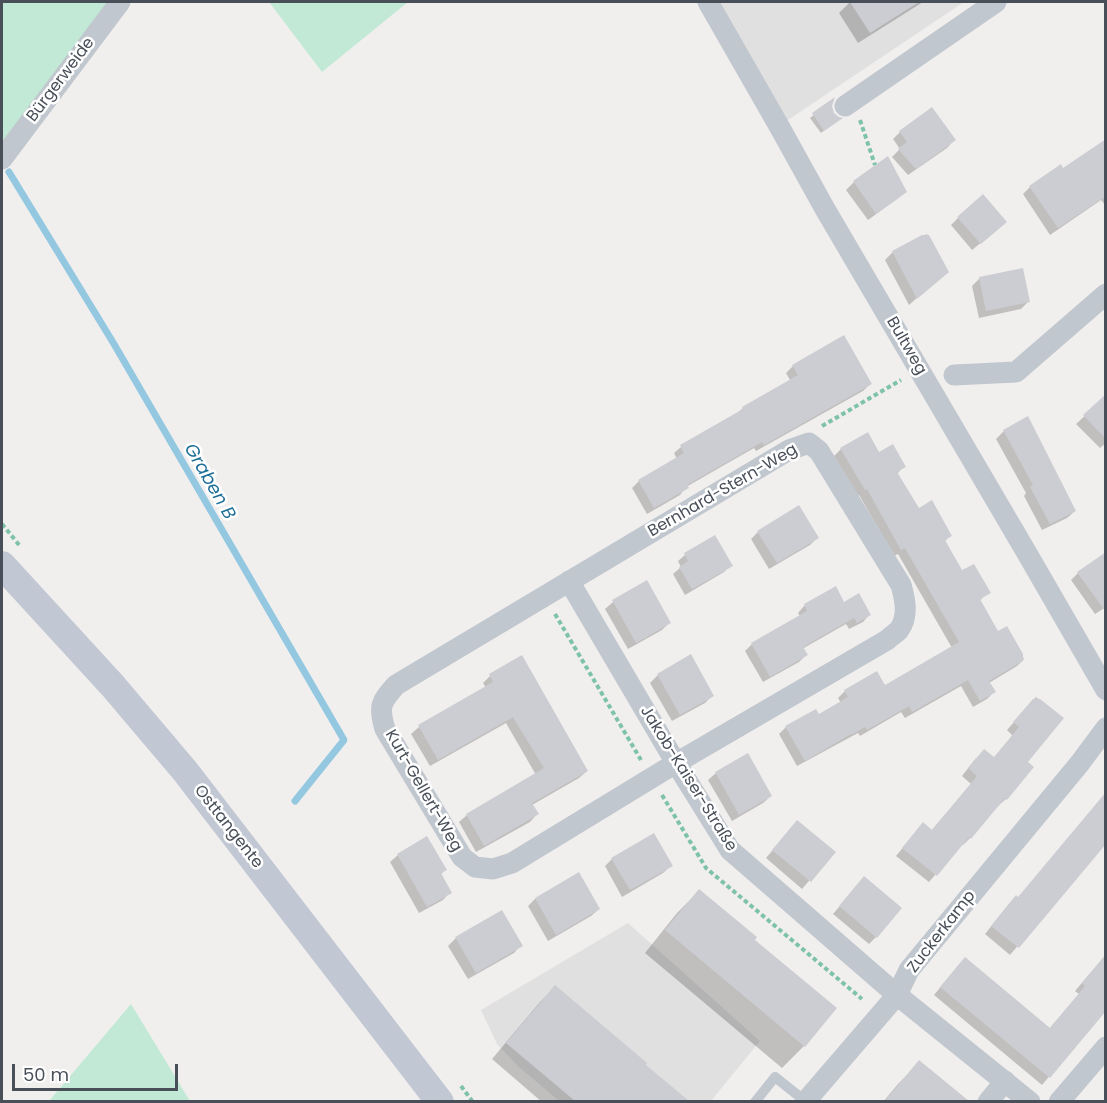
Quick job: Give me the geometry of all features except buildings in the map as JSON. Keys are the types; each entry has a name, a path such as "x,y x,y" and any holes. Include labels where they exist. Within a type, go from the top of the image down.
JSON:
{"main road":[{"name":"Osttangente","path":"2,565 113,686 185,771 440,1101"}],"street":[{"name":"Bürgerweide","path":"2,159 120,2"},
{"name":"Bultweg","path":"708,2 825,209 1106,690"},
{"path":"849,103 996,2"},
{"path":"954,375 1016,372 1106,294"},
{"name":"Bernhard-Stern-Weg","path":"569,581 789,450 809,443 819,451 901,585 905,598 905,615 898,630 886,640 676,763"},
{"name":"Jakob-Kaiser-Straße","path":"569,581 730,850 897,995 1030,1101"},
{"name":"Kurt-Gellert-Weg","path":"569,581 396,685 384,699 381,715 386,729 462,857 475,867 493,869 512,863 676,763"},
{"name":"Zuckerkamp","path":"805,1101 897,995 909,970 1106,728"},
{"path":"1080,762 1106,759"},
{"path":"1059,1101 1106,1047"},
{"path":"988,1101 1005,1081"}],"lane":[{"path":"755,1101 775,1077 805,1101"}],"path":[{"path":"849,103 875,165"},
{"path":"809,443 820,428 919,369"}],"shaded area":[{"path":"708,2 964,2 779,126"},
{"path":"628,923 760,1041 711,1101 559,1101 519,1067 497,1044 481,1010"}],"green space":[{"path":"2,2 120,2 2,159"},
{"path":"269,2 408,2 322,72"},
{"path":"131,1004 190,1101 49,1101"}],"waterway":[{"name":"Graben B","path":"9,172 114,344 344,740 295,801"}]}
